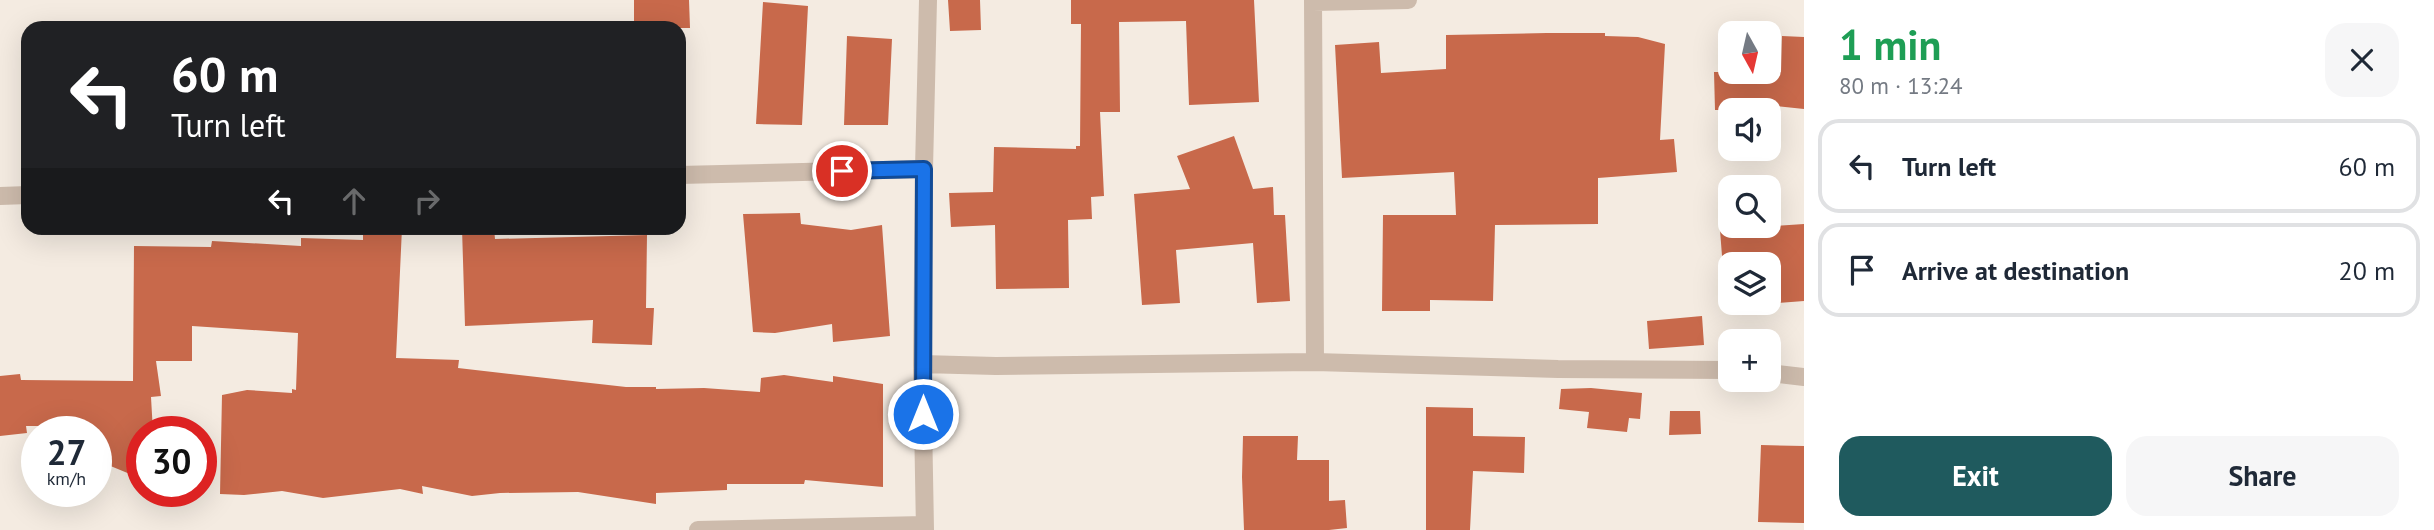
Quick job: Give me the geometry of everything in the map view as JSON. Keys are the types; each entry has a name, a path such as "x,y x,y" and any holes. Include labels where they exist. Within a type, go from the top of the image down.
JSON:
{"street":[{"path":"698,530 924,528 922,364 929,0"},
{"path":"1315,362 1313,1 1408,0"},
{"path":"686,175 924,169"},
{"path":"0,196 21,195"},
{"path":"922,364 1009,366 1315,362 1558,369 1718,370"},
{"path":"1781,374 1804,377"}],"building":[{"path":"634,0 689,0 690,28 686,28 686,21 634,21"},
{"path":"948,0 980,0 981,30 950,31"},
{"path":"1071,0 1254,0 1259,102 1189,105 1186,21 1119,22 1120,112 1100,112 1104,196 1091,197 1092,219 1068,220 1069,288 996,289 995,225 951,227 949,193 993,192 994,147 1076,149 1076,146 1080,146 1081,24 1071,24"},
{"path":"763,2 808,6 802,125 756,124"},
{"path":"1605,33 1605,36 1638,37 1665,44 1660,140 1674,139 1677,172 1598,178 1598,224 1495,225 1493,301 1430,300 1430,311 1382,311 1383,215 1456,215 1454,172 1342,178 1335,45 1379,42 1381,73 1446,69 1446,35"},
{"path":"847,36 892,39 888,125 844,125"},
{"path":"1782,36 1804,37 1804,109 1781,107 1781,98 1718,98 1718,110 1715,110 1714,72 1718,72 1718,84 1782,84"},
{"path":"1234,136 1253,189 1273,187 1274,215 1285,215 1290,301 1257,303 1253,243 1176,250 1180,303 1142,305 1134,194 1190,189 1177,156"},
{"path":"800,213 801,224 851,230 882,225 890,336 833,342 832,324 775,333 753,332 743,214"},
{"path":"1804,224 1804,301 1781,303 1781,252 1722,252 1721,238 1781,238 1781,226"},
{"path":"363,235 402,235 396,358 459,360 458,368 656,389 704,388 760,392 761,378 784,375 833,382 833,376 883,384 883,487 805,480 804,484 727,484 727,490 656,493 656,504 578,492 472,496 422,486 423,494 400,489 323,498 282,491 244,495 220,494 222,395 247,390 292,393 292,389 296,390 298,333 192,326 192,361 156,361 161,396 151,397 152,416 126,416 126,472 112,467 112,416 21,416 21,434 0,436 0,376 20,374 21,380 133,381 134,246 211,247 212,241 301,246 301,238 363,240"},
{"path":"462,235 495,235 495,239 647,235 646,308 654,308 652,345 592,343 593,320 465,326"},
{"path":"1702,316 1704,345 1649,349 1647,321"},
{"path":"1591,388 1642,393 1640,419 1629,418 1627,432 1587,428 1589,412 1559,409 1561,389"},
{"path":"1426,407 1473,408 1473,436 1525,437 1524,473 1473,471 1470,530 1426,530"},
{"path":"1670,411 1700,411 1701,434 1669,435"},
{"path":"1243,436 1298,436 1297,460 1329,460 1329,501 1345,500 1347,528 1244,530"},
{"path":"1761,445 1804,446 1804,523 1758,522"}],"route":[{"path":"842,171 924,169 923,414"}]}
